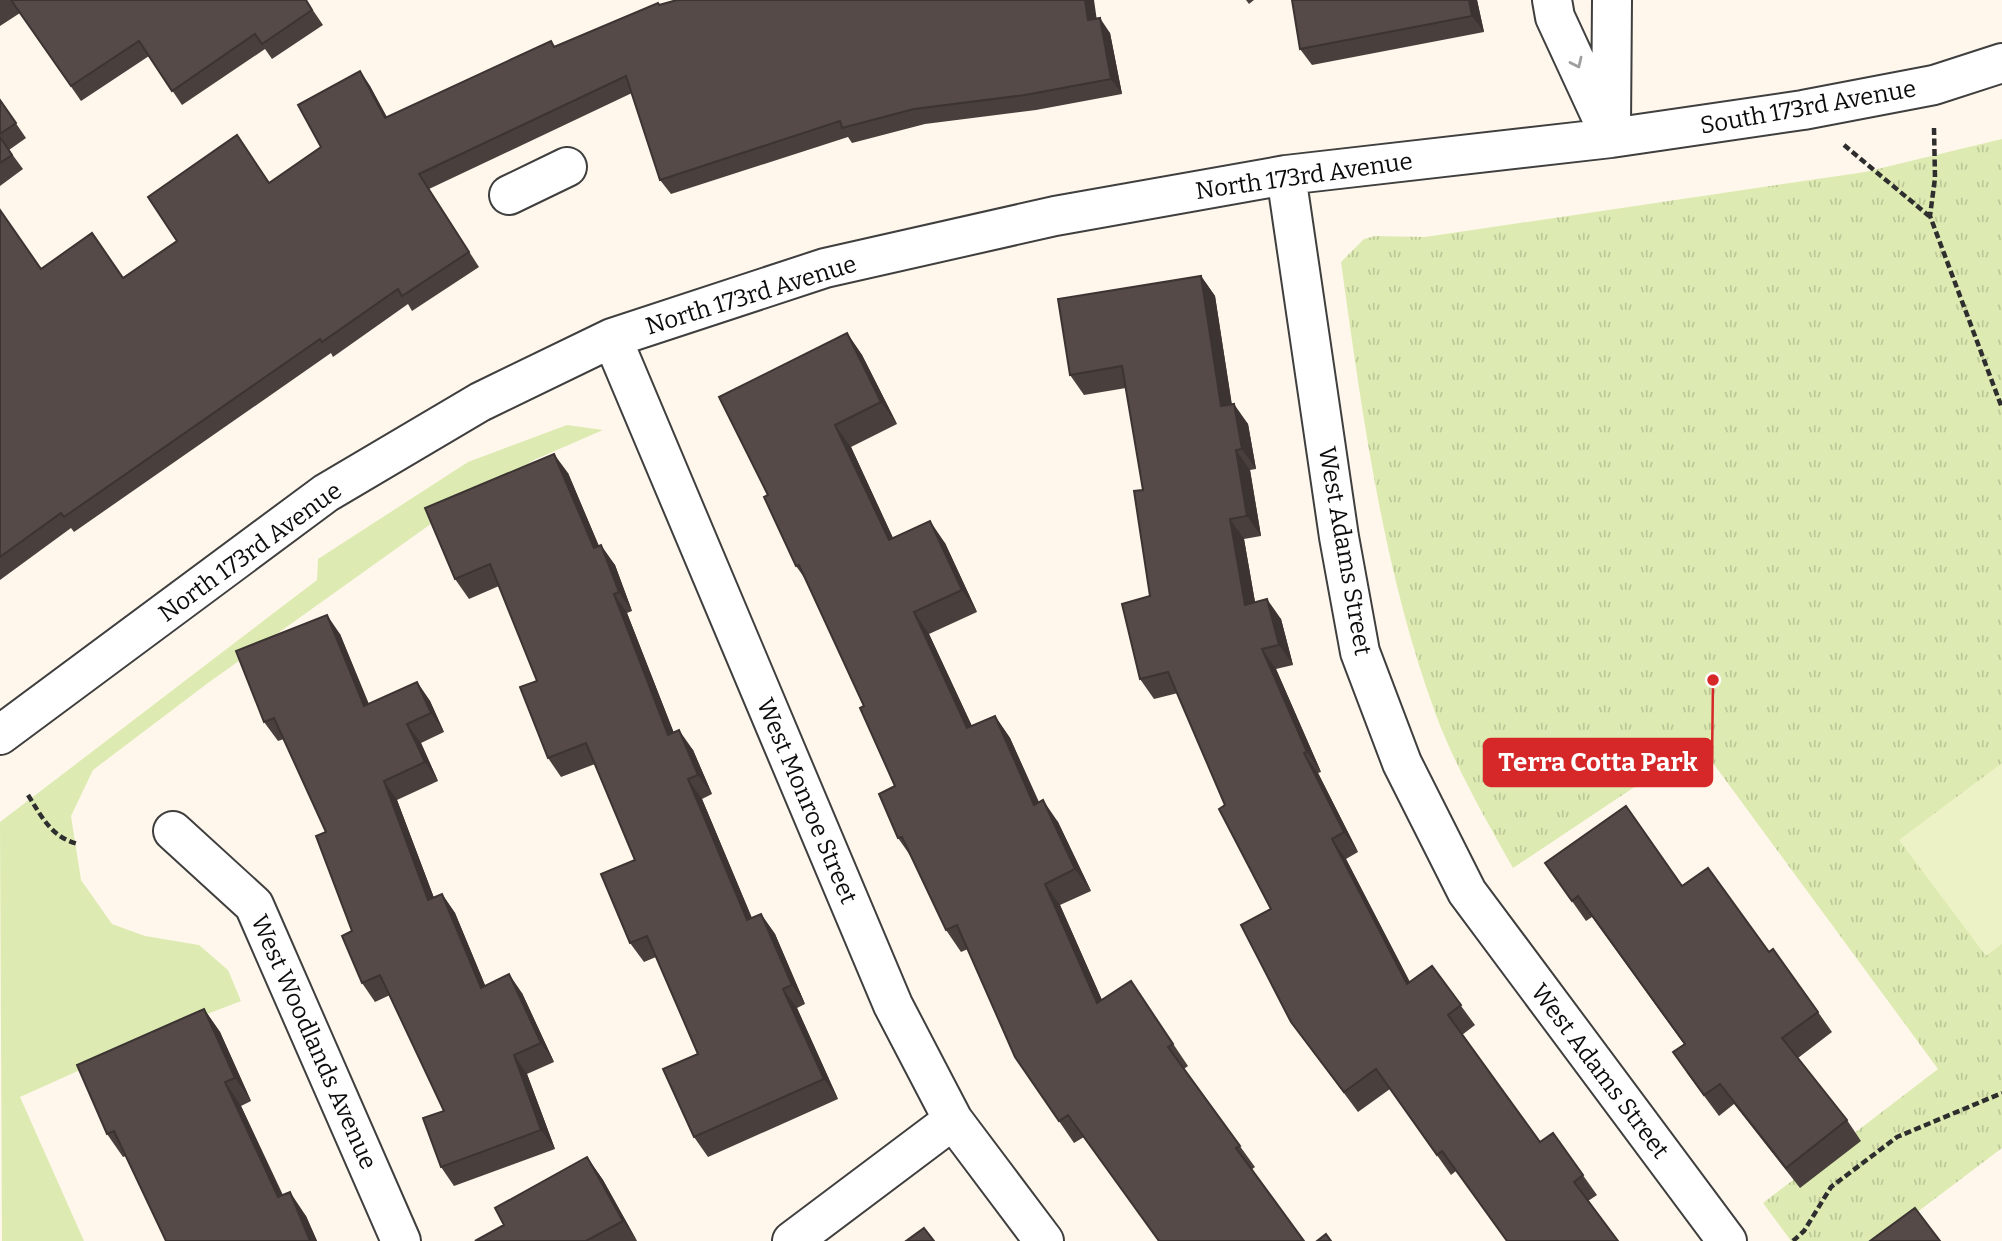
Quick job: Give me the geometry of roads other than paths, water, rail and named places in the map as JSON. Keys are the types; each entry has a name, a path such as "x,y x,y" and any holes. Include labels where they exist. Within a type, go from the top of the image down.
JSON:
{"street":[{"path":"1552,0 1555,18 1611,138"},
{"path":"1611,138 1612,0"},
{"name":"South 173rd Avenue","path":"1611,138 1803,110 1934,85 2002,63"},
{"name":"North 173rd Avenue","path":"0,735 326,493 480,402 612,338 825,268 1055,216 1286,176 1611,138"},
{"path":"509,195 567,167"},
{"name":"West Adams Street","path":"1286,176 1339,537 1360,652 1402,763 1467,892 1727,1241"},
{"name":"West Monroe Street","path":"612,338 893,1005 953,1120 1044,1241"},
{"name":"West Woodlands Avenue","path":"173,831 254,905 401,1241"},
{"path":"792,1241 953,1120"}],"place":[{"name":"Terra Cotta Park","path":"1713,680"}]}
